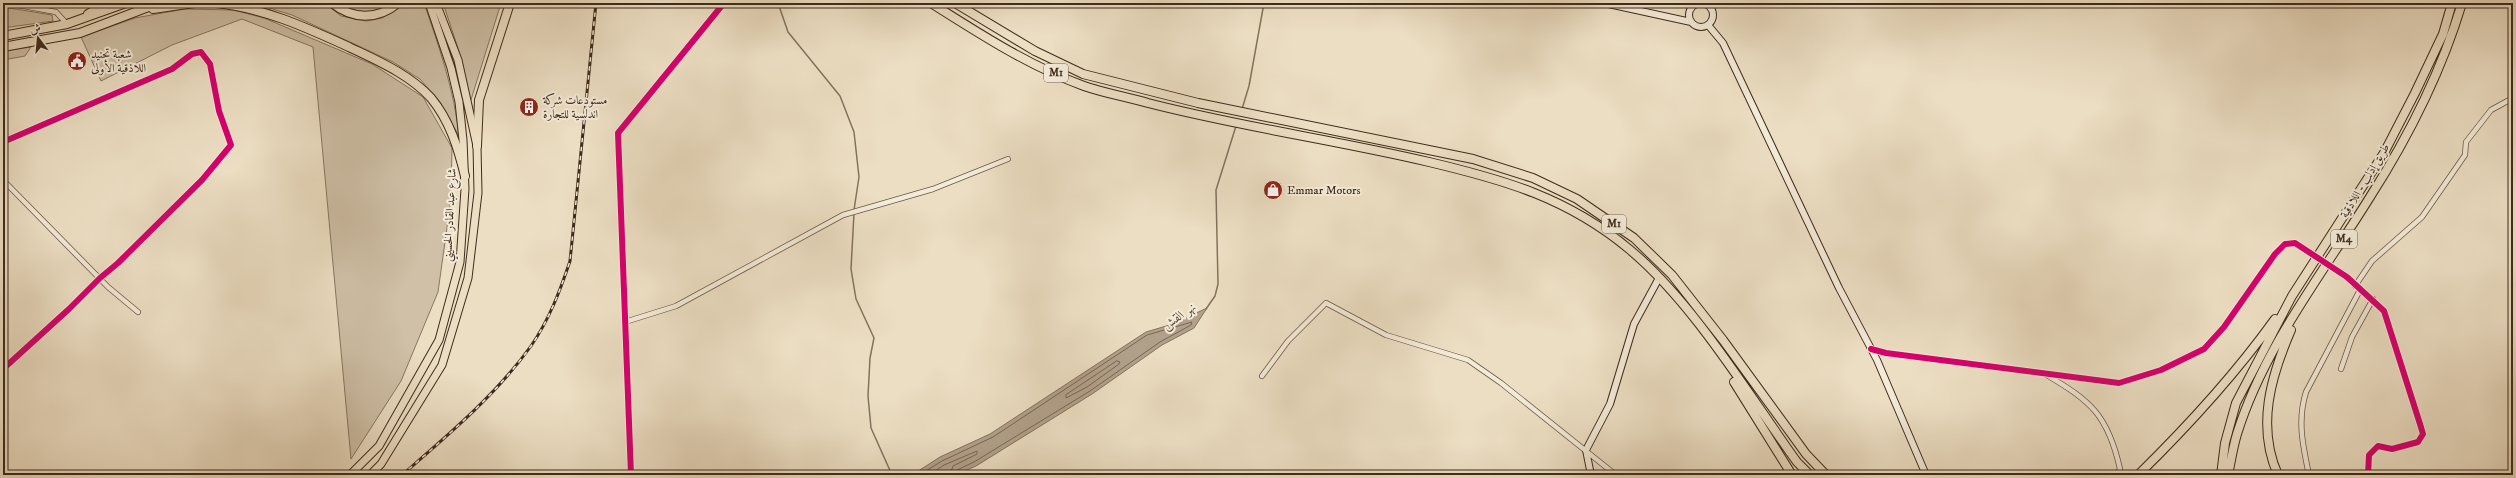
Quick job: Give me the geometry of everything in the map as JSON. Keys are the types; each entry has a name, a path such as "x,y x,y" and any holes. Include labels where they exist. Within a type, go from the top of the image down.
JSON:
{"highway":[{"path":"67,24 108,3"},
{"path":"3,36 67,24 126,3"},
{"path":"3,47 80,33 159,3"},
{"path":"121,18 160,7 194,3"},
{"path":"216,3 255,9 296,23 379,61 412,81 432,99 442,114 456,143 465,176"},
{"path":"332,3 344,11 364,16 385,12 398,3"},
{"path":"477,146 479,100 510,3"},
{"name":"M1","path":"931,3 1014,55 1084,86 1193,115 1301,137 1368,148 1497,178 1555,201 1594,223 1629,249 1659,278 1704,332 1797,462 1810,475"},
{"name":"M1","path":"955,3 1035,52 1082,74 1303,125 1473,159 1532,178 1583,203 1634,238 1672,275 1723,340 1806,454 1826,475"},
{"name":"طريق إدلب - اللاذقية","path":"2221,475 2225,443 2236,403 2292,296 2384,153 2440,41 2452,3"},
{"name":"طريق إدلب - اللاذقية","path":"2228,475 2237,434 2252,394 2269,358 2304,300 2372,195 2421,109 2439,69 2462,3"},
{"path":"2138,475 2204,408 2251,352 2292,296"},
{"path":"2278,475 2270,451 2266,429 2270,388 2278,361 2304,300"},
{"path":"1704,332 1792,475"}],"main road":[{"name":"شارع عبد القادر الحسيني","path":"350,475 379,446 439,340 460,262 465,176 459,102 451,68 429,3"},
{"name":"شارع عبد القادر الحسيني","path":"370,475 381,464 442,366 468,278 478,193 477,146 458,60 436,3"},
{"path":"1604,3 1691,22 1701,27 1708,25 1712,18 1711,10 1702,3 1694,6 1690,11 1691,22"},
{"path":"1708,25 1723,43 1839,288 1871,349 1926,475"},
{"path":"1591,475 1586,450 1610,404 1634,324 1659,278"}],"street":[{"path":"7,3 56,12 67,24"},
{"path":"631,475 618,133 724,3"},
{"path":"3,142 172,69 196,52 201,52 206,56 213,74 219,111 230,145 202,180 118,263 3,369"},
{"path":"2356,286 2372,261 2422,217 2465,155 2466,142 2491,110 2513,98"},
{"path":"625,322 676,306 843,215 933,189 1008,158"},
{"path":"3,180 100,278 138,312"},
{"path":"1871,349 1886,353 2119,383 2161,370 2204,349 2224,327 2275,254 2285,244 2296,243 2347,277 2384,310 2423,434 2418,442 2392,450 2378,446 2369,455 2368,475"},
{"path":"2309,475 2300,428 2301,408 2306,392 2360,290"},
{"path":"2341,369 2352,337 2373,299"},
{"path":"1262,376 1288,341 1326,303 1386,335 1468,360 1501,382 1616,475"},
{"path":"2043,373 2070,389 2096,410 2114,442 2120,469 2116,475"}],"shaded area":[{"path":"253,3 325,3 341,16 366,21 382,18 404,3 424,3 450,85 459,136 440,102 420,79 393,62 292,15"},
{"path":"337,3 392,3 379,11 364,12 350,9"},
{"path":"443,3 501,3 470,103 459,51"},
{"path":"3,7 52,15 53,21 3,28"},
{"path":"184,9 234,10 264,18 372,64 423,97 452,148 451,199 438,292 401,381 351,459 313,47 242,19 172,45 101,81 81,37 135,18"},
{"path":"31,47 25,56 3,60 3,51"}],"water":[{"path":"1207,308 1194,328 1162,345 1092,394 976,466 955,475 912,475 940,457 990,434 1146,332 1173,324"}],"waterway":[{"path":"778,3 788,32 840,96 854,132 859,177 854,210"},
{"name":"نهر القش","path":"1242,109 1249,86 1264,3"},
{"name":"نهر القش","path":"1206,309 1215,296 1218,284 1216,190 1236,126"},
{"path":"854,213 851,269 856,299 874,338 870,358 868,396 871,428 892,475"}],"railway":[{"path":"402,475 487,398 531,346 549,316 570,261 596,3"}],"cycle path":[{"path":"631,475 618,133 724,3"},
{"path":"3,142 172,69 192,54 201,52 210,64 219,111 231,145 202,180 118,263 3,369"},
{"path":"1871,349 1886,353 2119,383 2161,370 2204,349 2224,327 2275,254 2285,244 2295,243 2347,277 2384,311 2420,424 2423,434 2418,442 2392,449 2378,446 2369,455 2368,475"}],"place":[{"name":"شعبة تجنيد اللاذقية الأولى","path":"77,61"},
{"name":"مستودعات شركة اندلسية للتجارة","path":"529,107"},
{"name":"Emmar Motors","path":"1273,190"}]}
